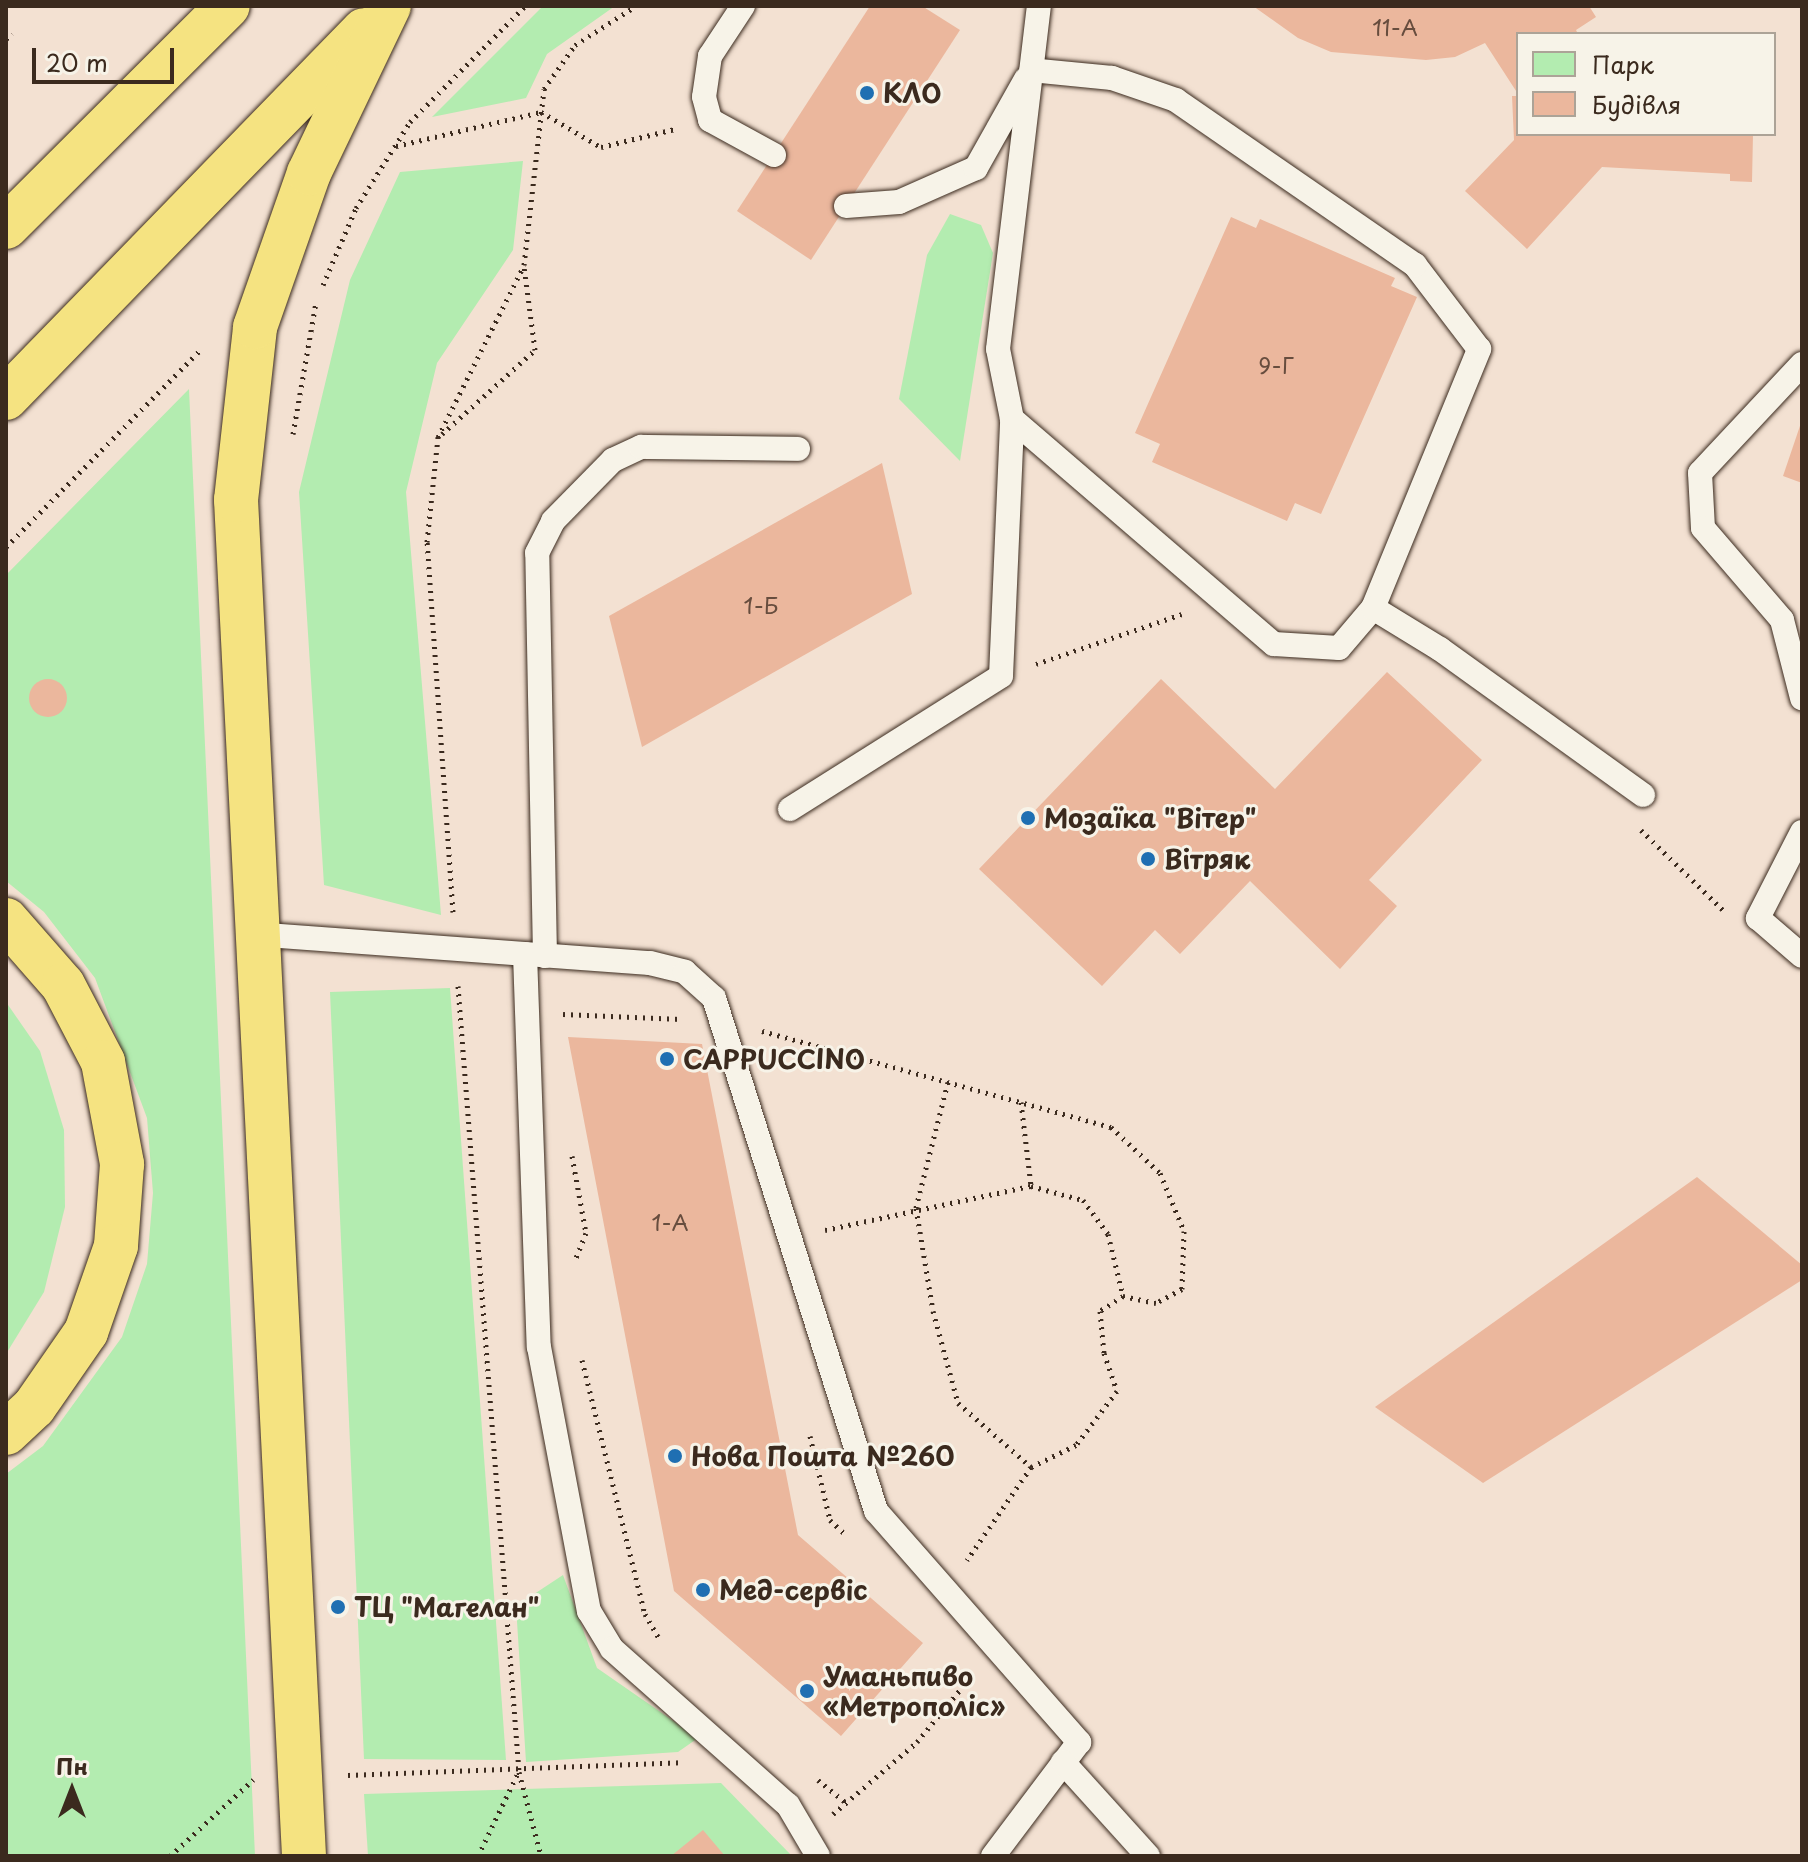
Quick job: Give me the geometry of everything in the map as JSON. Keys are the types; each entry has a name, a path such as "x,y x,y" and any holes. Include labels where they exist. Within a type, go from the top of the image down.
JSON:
{"highway":[{"path":"6,227 228,6"},
{"path":"6,398 388,6"},
{"path":"304,1856 253,934 236,500 255,327 309,173 388,6"},
{"path":"6,920 63,985 103,1062 122,1164 116,1246 86,1332 34,1407 6,1433"}],"lane":[{"path":"743,6 710,56 704,97 710,120 774,155"},
{"path":"790,809 1001,676 1012,419 998,349 1039,6"},
{"path":"846,206 899,202 976,168 1031,70"},
{"path":"1012,419 1274,644 1303,649 1339,648 1373,608 1479,349 1415,265 1176,100 1112,78 1031,70"},
{"path":"1802,364 1700,473 1703,528 1782,620 1802,698"},
{"path":"798,449 641,447 613,460 583,490 553,521 537,553 535,955 539,1347 589,1611 612,1649 788,1805 813,1846"},
{"path":"1373,608 1440,649 1643,795"},
{"path":"1802,832 1758,918 1802,956"},
{"path":"253,934 650,963 685,972 714,998 725,1022 876,1511 1079,1742 993,1856"},
{"path":"1063,1762 1148,1856"}],"path":[{"path":"317,297 356,208 410,122 525,6"},
{"path":"438,437 535,350 524,265 544,89 575,45 636,6"},
{"path":"6,39 12,34"},
{"path":"395,146 541,112 601,147 710,120"},
{"path":"524,265 438,437 427,542 455,949 519,1772 541,1856"},
{"path":"6,547 199,351"},
{"path":"1001,676 1222,601"},
{"path":"1643,795 1634,823 1728,914"},
{"path":"546,1014 725,1022 1111,1127 1160,1173 1184,1231 1182,1289 1156,1303 1123,1296 1100,1311 1104,1353 1117,1391 1076,1445 1031,1467 946,1591"},
{"path":"948,1082 916,1208 958,1403 1031,1467"},
{"path":"1021,1102 1031,1186"},
{"path":"569,1139 586,1233 569,1272"},
{"path":"792,1238 916,1208 1031,1186 1083,1200 1108,1234 1123,1296"},
{"path":"578,1345 645,1614 667,1652"},
{"path":"813,1846 846,1803 917,1742 996,1647"},
{"path":"348,1775 519,1772 735,1758"},
{"path":"478,1856 519,1772"},
{"path":"810,1773 846,1803"},
{"path":"170,1856 257,1776"}],"green space":[{"path":"543,6 615,6 547,54 526,98 432,117"},
{"path":"523,161 513,250 437,363 406,492 441,915 324,885 299,492 350,280 400,172"},
{"path":"950,214 981,225 993,253 960,461 899,399 927,255"},
{"path":"189,389 255,1856 6,1856 6,1474 43,1446 122,1337 147,1264 153,1193 147,1118 95,978 44,912 6,881 6,575"},
{"path":"450,988 506,1760 364,1759 330,992"},
{"path":"6,1002 40,1051 64,1130 65,1207 44,1292 6,1354"},
{"path":"563,1575 597,1668 698,1738 678,1752 526,1762 516,1606"},
{"path":"721,1783 792,1856 368,1856 364,1794"}],"building":[{"name":"КЛО","path":"870,6 922,6 960,30 811,260 737,211"},
{"path":"1253,6 1589,6 1596,17 1577,32 1516,32 1516,91 1485,43 1455,57 1426,60 1331,52 1298,38"},
{"path":"1512,96 1516,96 1516,136 1753,136 1752,182 1730,181 1730,174 1602,167 1527,249 1465,191 1514,140"},
{"path":"1231,217 1256,228 1260,219 1395,278 1391,286 1417,297 1321,514 1295,503 1287,521 1152,462 1160,444 1135,433"},
{"path":"1802,420 1802,483 1783,476"},
{"path":"882,463 912,594 642,747 609,616"},
{"path":"1387,672 1482,760 1369,880 1397,906 1340,969 1250,881 1180,954 1155,930 1102,986 979,869 1161,679 1275,789"},
{"path":"48,679 62,684 67,698 62,712 48,717 34,712 29,698 34,684"},
{"path":"568,1037 702,1044 798,1535 923,1643 841,1736 674,1591"},
{"path":"1697,1177 1802,1265 1802,1280 1483,1483 1375,1407"},
{"path":"703,1830 725,1856 671,1856"}],"place":[{"name":"КЛО","path":"867,93"},
{"name":"Мозаїка \"Вітер\"","path":"1028,818"},
{"name":"Вітряк","path":"1148,859"},
{"name":"CAPPUCCINO","path":"667,1059"},
{"name":"Нова Пошта №260","path":"675,1456"},
{"name":"Мед-сервіс","path":"703,1590"},
{"name":"ТЦ \"Магелан\"","path":"338,1607"},
{"name":"Уманьпиво «Метрополіс»","path":"807,1691"}]}
